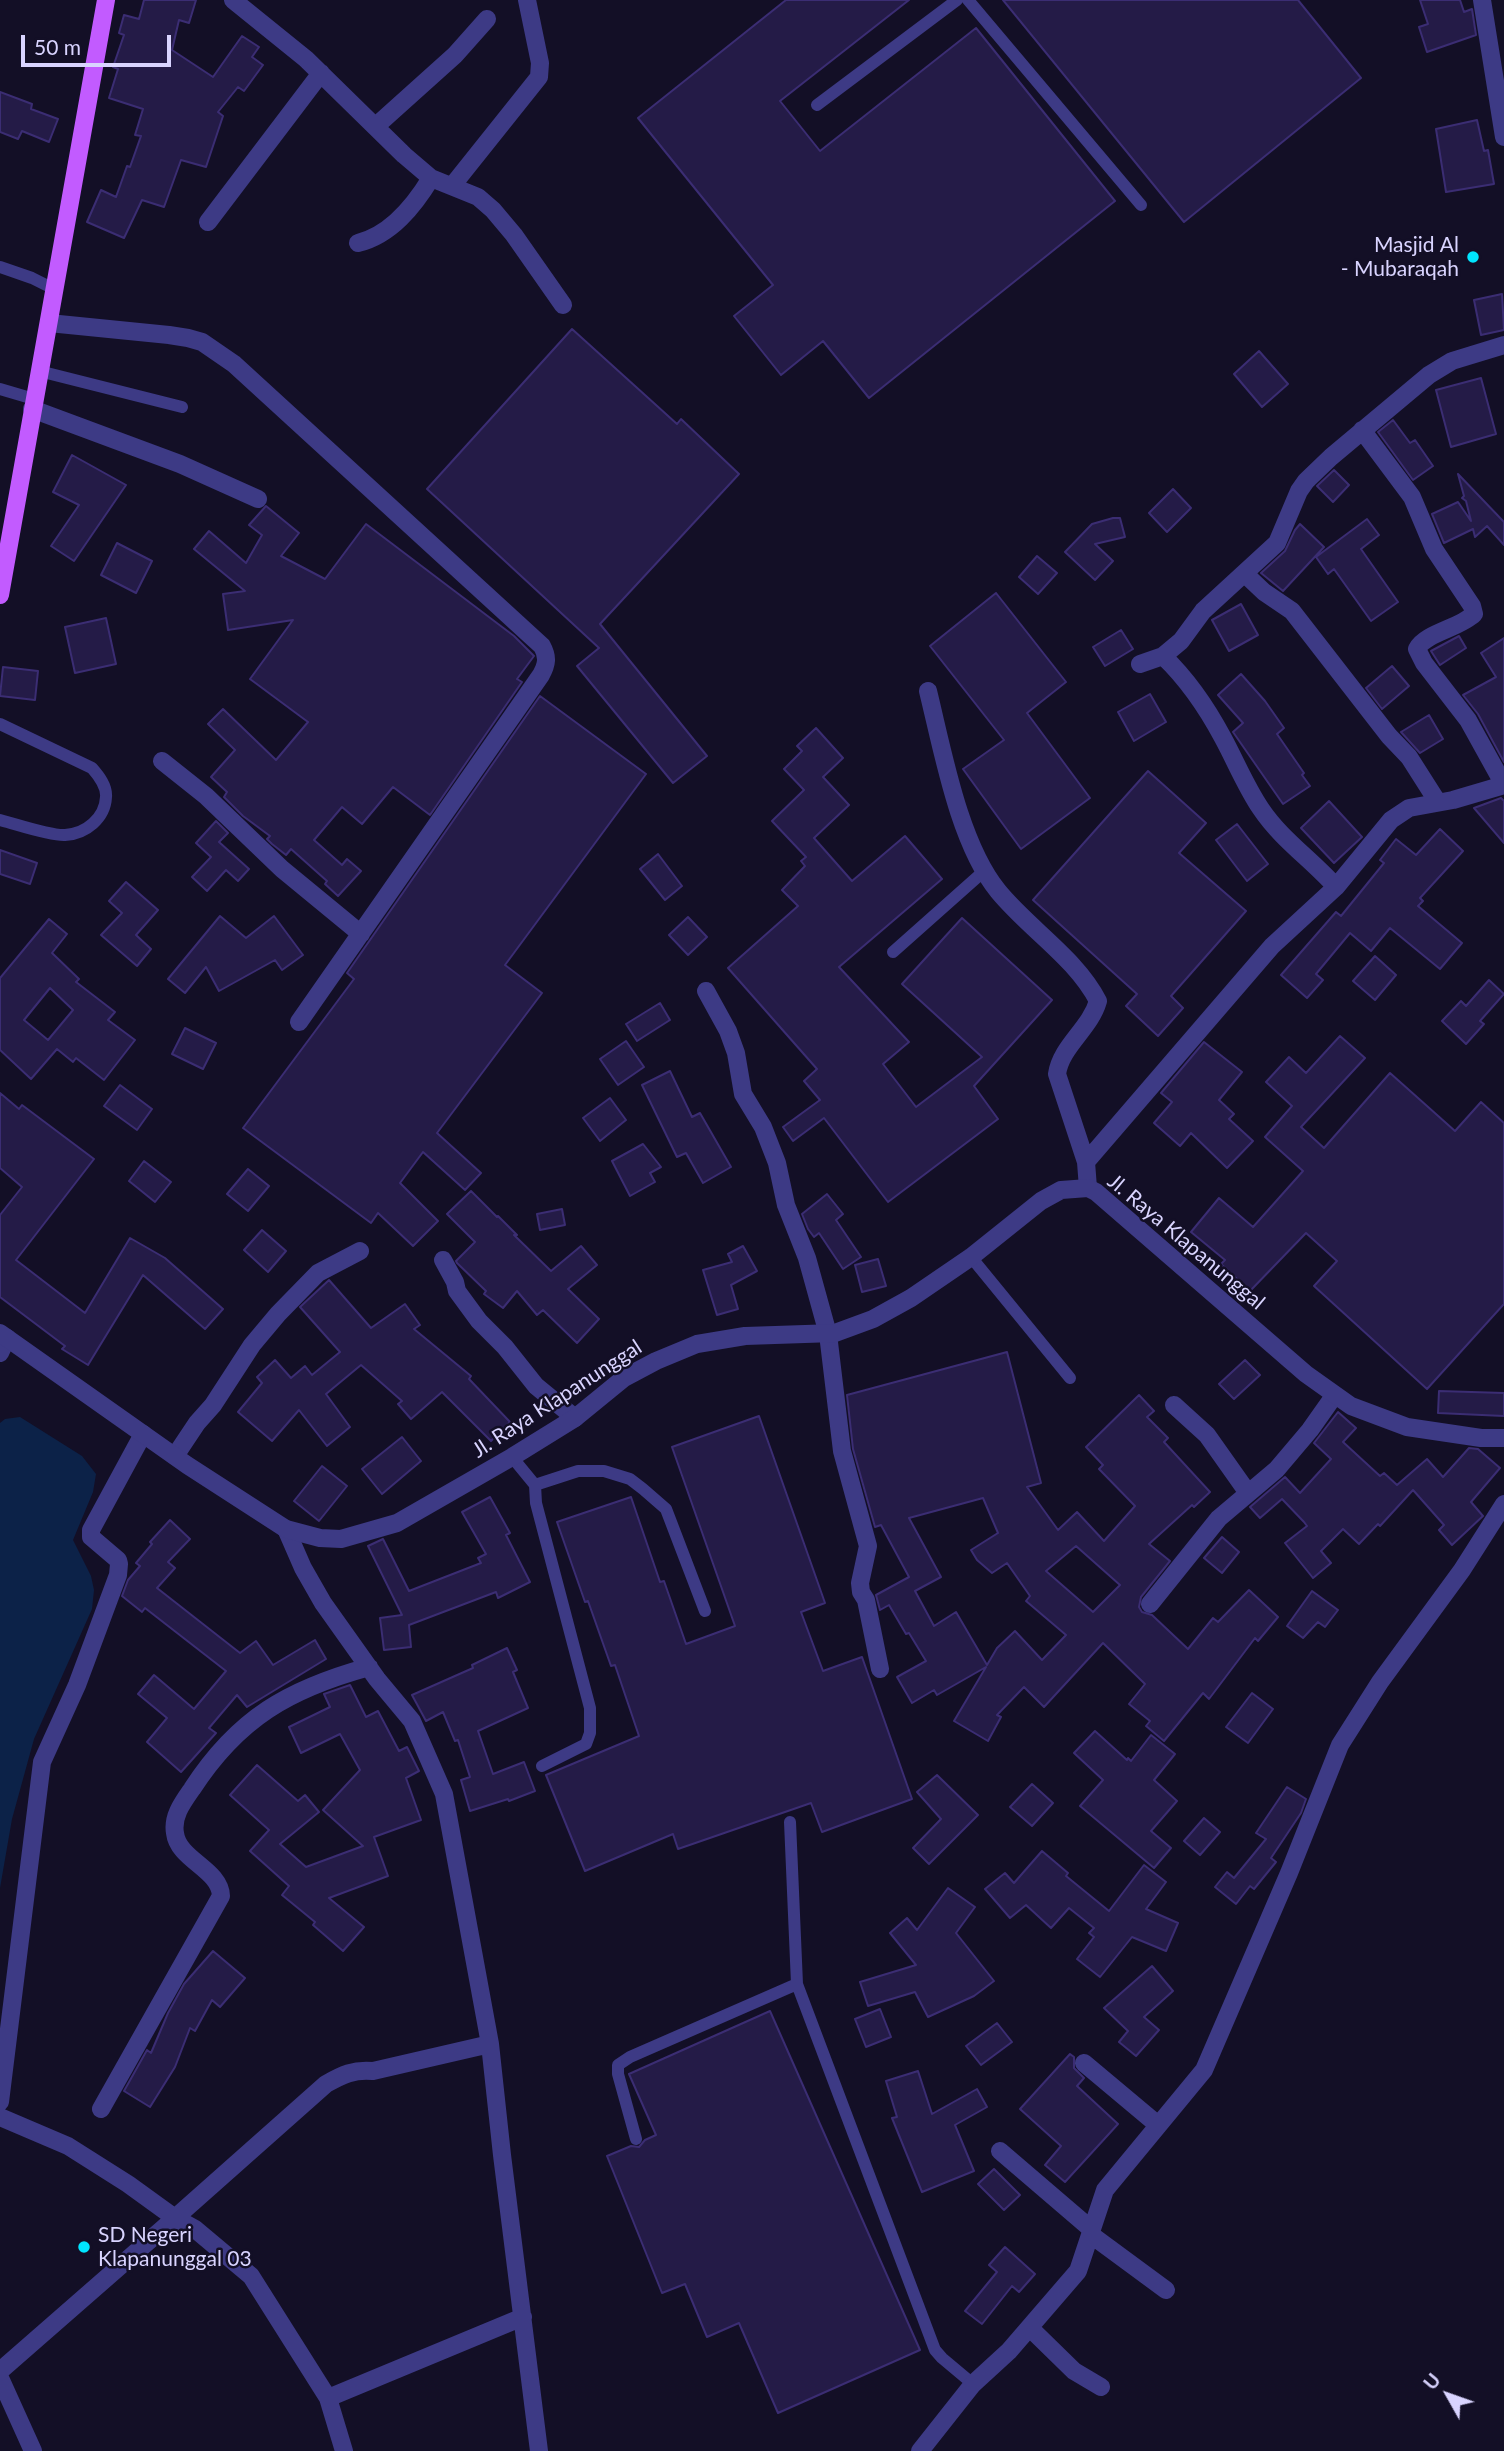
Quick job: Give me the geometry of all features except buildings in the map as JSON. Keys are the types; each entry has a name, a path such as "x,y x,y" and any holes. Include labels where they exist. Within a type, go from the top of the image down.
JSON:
{"main road":[{"path":"0,595 106,0"}],"street":[{"path":"233,0 321,73 404,155 432,178 478,198 494,210 564,304"},
{"path":"452,186 533,88 539,77 540,63 527,0"},
{"path":"1482,0 1504,137"},
{"path":"376,126 446,63 487,19"},
{"path":"208,222 321,73"},
{"path":"358,243 372,240 393,225 432,178"},
{"path":"49,324 169,335 202,342 219,353 542,646 547,654 547,664 541,675 299,1023"},
{"path":"1140,664 1163,656 1181,641 1203,611 1277,543 1290,509 1306,481 1362,430 1429,375 1452,361 1504,345"},
{"path":"33,404 258,499"},
{"path":"1086,1162 1272,946 1336,887 1391,820 1409,808 1453,800 1504,785 1468,720 1424,663 1417,649 1425,640 1466,622 1474,614 1472,606 1434,549 1412,497 1362,430"},
{"path":"1245,574 1264,592 1292,611 1389,736 1409,757 1437,801"},
{"path":"1163,656 1186,679 1223,737 1260,808 1274,827 1336,887"},
{"path":"928,691 953,792 983,872 1000,894 1084,979 1098,1001 1094,1015 1058,1065 1057,1074 1086,1162 1088,1188"},
{"path":"162,761 206,796 282,869 361,934"},
{"path":"706,991 728,1031 736,1053 743,1094 763,1127 777,1163 786,1205 807,1258 828,1334 842,1451 868,1546 861,1592 866,1600 880,1670"},
{"name":"Jl. Raya Klapanunggal","path":"2,1341 286,1529 320,1538 341,1539 397,1522 575,1418 624,1378 656,1361 697,1344 744,1335 828,1334 873,1319 911,1298 971,1257 1041,1201 1061,1190 1088,1188 1096,1192 1334,1396 1351,1406 1407,1427 1471,1437 1504,1438"},
{"path":"175,1456 197,1423 214,1405 252,1345 278,1314 318,1273 360,1251"},
{"path":"443,1260 457,1291 479,1321 505,1347 536,1386 575,1418"},
{"path":"1150,1604 1219,1518 1277,1469 1334,1396"},
{"path":"1174,1405 1207,1435 1248,1493"},
{"path":"0,2102 42,1762 77,1685 118,1575 117,1560 91,1538 91,1530 143,1434"},
{"path":"920,2451 973,2384 1030,2328 1077,2271 1105,2190 1204,2070 1289,1873 1340,1745 1380,1682 1462,1570 1504,1504"},
{"path":"286,1529 303,1568 323,1603 412,1721 444,1794 490,2044 539,2451"},
{"path":"101,2109 221,1896 217,1884 176,1840 175,1819 181,1805 206,1767 230,1740 269,1707 325,1679 369,1667"},
{"path":"0,2371 326,2084 357,2070 373,2071 490,2044"},
{"path":"1084,2063 1158,2125"},
{"path":"0,2117 68,2146 128,2184 195,2229 251,2276 328,2398 344,2451"},
{"path":"1000,2151 1090,2232 1166,2290"},
{"path":"328,2398 523,2317"},
{"path":"1030,2328 1071,2368 1101,2388"},
{"path":"0,2378 33,2451"}],"lane":[{"path":"817,105 957,0"},
{"path":"968,0 1141,205"},
{"path":"0,267 54,289"},
{"path":"39,371 182,407"},
{"path":"0,389 33,404"},
{"path":"0,724 92,768 102,779 107,795 103,811 90,828 65,835 0,820"},
{"path":"893,952 983,872"},
{"path":"971,1257 1070,1378"},
{"path":"512,1457 534,1485 536,1503 590,1708 590,1733 586,1744 542,1766"},
{"path":"534,1485 579,1471 604,1471 630,1479 666,1509 705,1611"},
{"path":"790,1822 797,1984 935,2350 973,2384"},
{"path":"636,2139 618,2074 618,2065 630,2057 797,1984"}],"water":[{"path":"20,1417 82,1456 96,1474 93,1492 73,1540 91,1576 94,1590 92,1609 34,1739 12,1819 0,1888 0,1423 5,1419"}],"place":[{"name":"Masjid Al - Mubaraqah","path":"1473,257"},
{"name":"SD Negeri Klapanunggal 03","path":"84,2247"}]}
